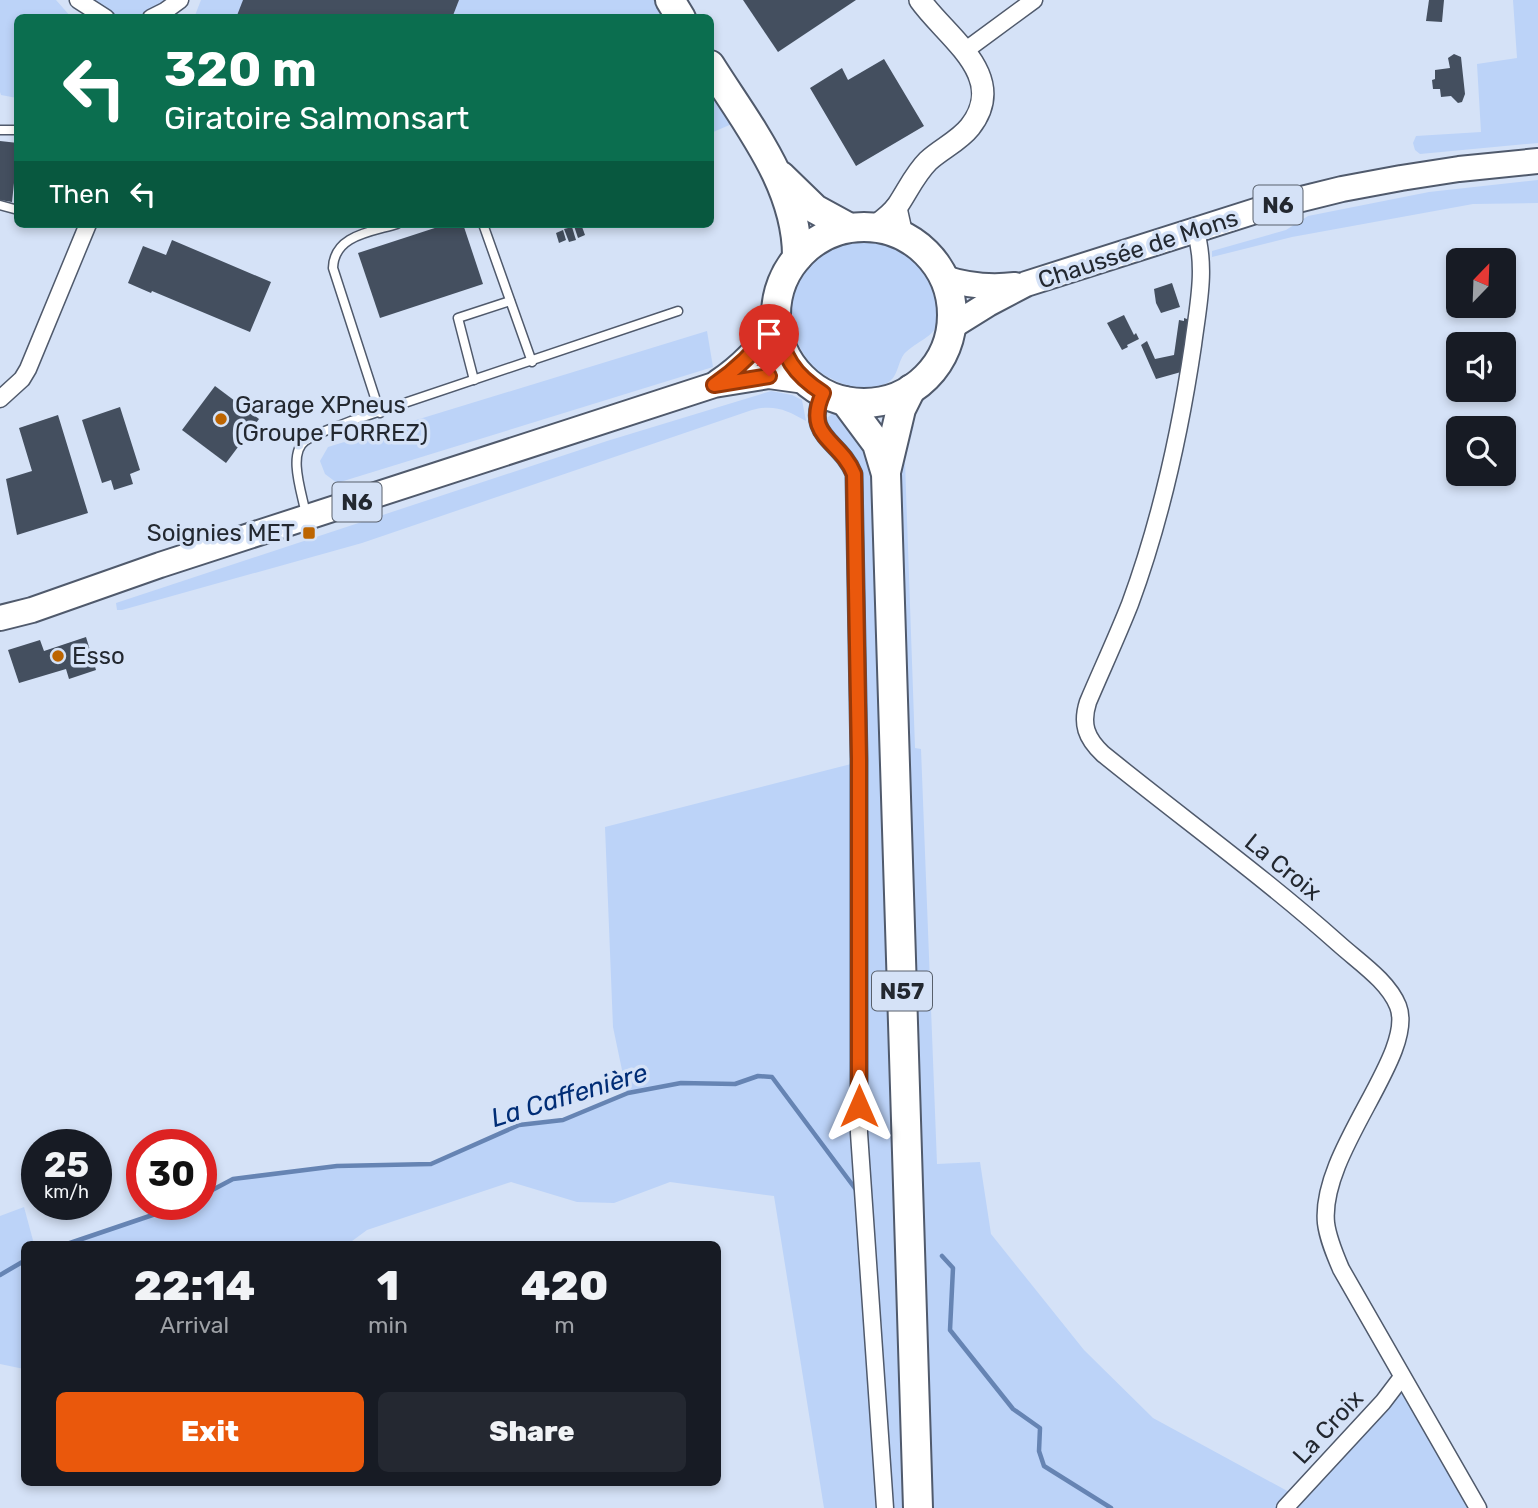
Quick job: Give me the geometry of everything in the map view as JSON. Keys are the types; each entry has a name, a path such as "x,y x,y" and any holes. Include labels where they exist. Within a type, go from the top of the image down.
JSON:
{"highway":[{"path":"714,71 776,171 794,223 797,258"},
{"path":"776,171 815,209 861,227 902,235 925,251 944,278 950,295 951,327 938,363 911,389 871,403 824,391 782,349 775,311 780,287 797,258 811,244 827,235 861,227"},
{"name":"N57","path":"911,389 901,409 886,474 918,1508"},
{"name":"N57","path":"824,391 877,444 886,474"}],"main road":[{"name":"Chaussée de Mons","path":"951,327 1026,284 1195,229 1342,189 1459,169 1538,161"},
{"name":"Chaussée de Mons","path":"944,278 983,287 1026,284"},
{"name":"N6","path":"714,385 738,368 758,348 776,323"},
{"name":"N6","path":"0,618 32,610 160,565 714,385 769,376 824,391"}],"street":[{"path":"77,0 100,14"},
{"path":"158,14 180,0"},
{"path":"861,227 896,208 917,173 942,149 963,135 978,114 982,91 980,79 966,50 920,0"},
{"path":"966,50 1034,0"},
{"path":"896,208 902,235"},
{"path":"0,400 22,379 28,369 86,228"},
{"name":"La Croix","path":"1195,229 1202,270 1184,405 1174,454 1143,564 1118,635 1088,702 1084,724 1089,738 1103,754 1304,913 1375,976 1398,1004 1401,1018 1396,1047 1339,1160 1328,1192 1326,1223 1341,1269 1402,1377 1383,1402 1285,1508"},
{"path":"824,391 817,411 817,424 829,442 843,453 854,474 859,759 859,1133 885,1508"},
{"path":"1402,1377 1478,1508"}],"lane":[{"path":"380,413 333,268 333,255 341,245 352,238 384,228"},
{"path":"484,228 531,362"},
{"path":"474,380 458,318 510,301"},
{"path":"307,518 295,458 299,447 306,440 351,421 678,311"}],"shaded area":[{"path":"0,0 56,0 68,14 14,14 14,97 1,95"},
{"path":"88,0 167,0 142,14 113,14"},
{"path":"201,0 657,0 666,14 196,14"},
{"path":"1513,0 1538,0 1538,143 1420,154 1413,143 1416,136 1481,132 1477,64 1517,58"},
{"path":"714,92 734,123 714,132"},
{"path":"1538,180 1538,203 1473,204 1292,237 1212,257 1212,251 1286,230 1308,216 1429,192"},
{"path":"865,240 892,246 922,269 934,292 938,317 934,331 904,354 890,381 881,386 854,387 828,377 803,353 792,321 792,304 804,272 816,259 839,245"},
{"path":"707,331 713,367 337,483 325,474 320,461 328,447"},
{"path":"771,391 802,400 806,421 780,409 752,410 362,543 117,610 116,603 607,441"},
{"path":"833,413 872,448 889,1084 906,1508 889,1508 865,1134 861,471 851,453 830,429 827,418"},
{"path":"914,425 905,462 915,748 921,749 937,1164 980,1162 991,1234 1084,1350 1153,1418 1291,1493 1405,1364 1488,1508 933,1508 916,1089 897,465 903,432"},
{"path":"855,763 857,1133 881,1508 824,1508 774,1196 670,1182 614,1203 577,1202 511,1182 367,1230 352,1241 76,1241 138,1220 217,1220 217,1188 233,1179 337,1166 431,1164 519,1125 563,1120 627,1094 613,1027 605,827"},
{"path":"21,1208 21,1220 28,1220 33,1241 21,1241 21,1368 0,1364 0,1216"}],"building":[{"path":"243,0 459,0 454,14 238,14"},
{"path":"743,0 856,0 778,52"},
{"path":"1429,0 1444,0 1442,22 1426,21"},
{"path":"1454,54 1461,57 1465,94 1462,102 1458,103 1451,96 1441,97 1440,89 1433,89 1432,80 1435,79 1435,70 1450,68 1448,58"},
{"path":"884,59 924,126 856,166 810,88 842,68 848,80"},
{"path":"0,141 14,143 12,202 0,200"},
{"path":"435,228 464,228 483,284 380,318 358,253"},
{"path":"572,228 576,240 569,242 564,229"},
{"path":"575,228 582,228 585,235 578,238"},
{"path":"563,230 566,240 559,243 556,233"},
{"path":"172,240 271,282 250,332 128,283 143,246 166,255"},
{"path":"1172,283 1180,307 1161,313 1154,289"},
{"path":"1124,315 1134,335 1136,333 1139,339 1122,350 1107,323"},
{"path":"1184,318 1190,320 1181,372 1156,379 1141,345 1147,341 1155,359 1174,355 1179,320 1184,321"},
{"path":"215,386 259,419 226,463 182,430"},
{"path":"120,407 140,470 130,474 133,484 114,490 111,480 102,483 82,420"},
{"path":"58,415 88,513 17,535 6,479 32,471 19,428"},
{"path":"86,637 96,670 69,679 66,669 19,683 8,650 40,640 44,651"}],"waterway":[{"name":"La Caffenière","path":"217,1188 233,1179 337,1166 431,1164 519,1125 563,1120 628,1093 681,1083 735,1084 758,1076 772,1077 857,1191"},
{"name":"La Caffenière","path":"76,1241 138,1220"},
{"name":"La Caffenière","path":"942,1256 953,1268 950,1330 1013,1409 1040,1428 1039,1451 1044,1466 1111,1508"},
{"name":"La Caffenière","path":"0,1275 21,1263"}],"place":[{"name":"Garage XPneus (Groupe FORREZ)","path":"221,419"},
{"name":"Soignies MET","path":"309,533"},
{"name":"Esso","path":"58,656"}],"route":[{"path":"769,376 714,385 738,368 758,348 776,323 782,349 796,372 823,393 817,411 817,424 829,442 843,453 854,474 859,759 859,1106"}]}
